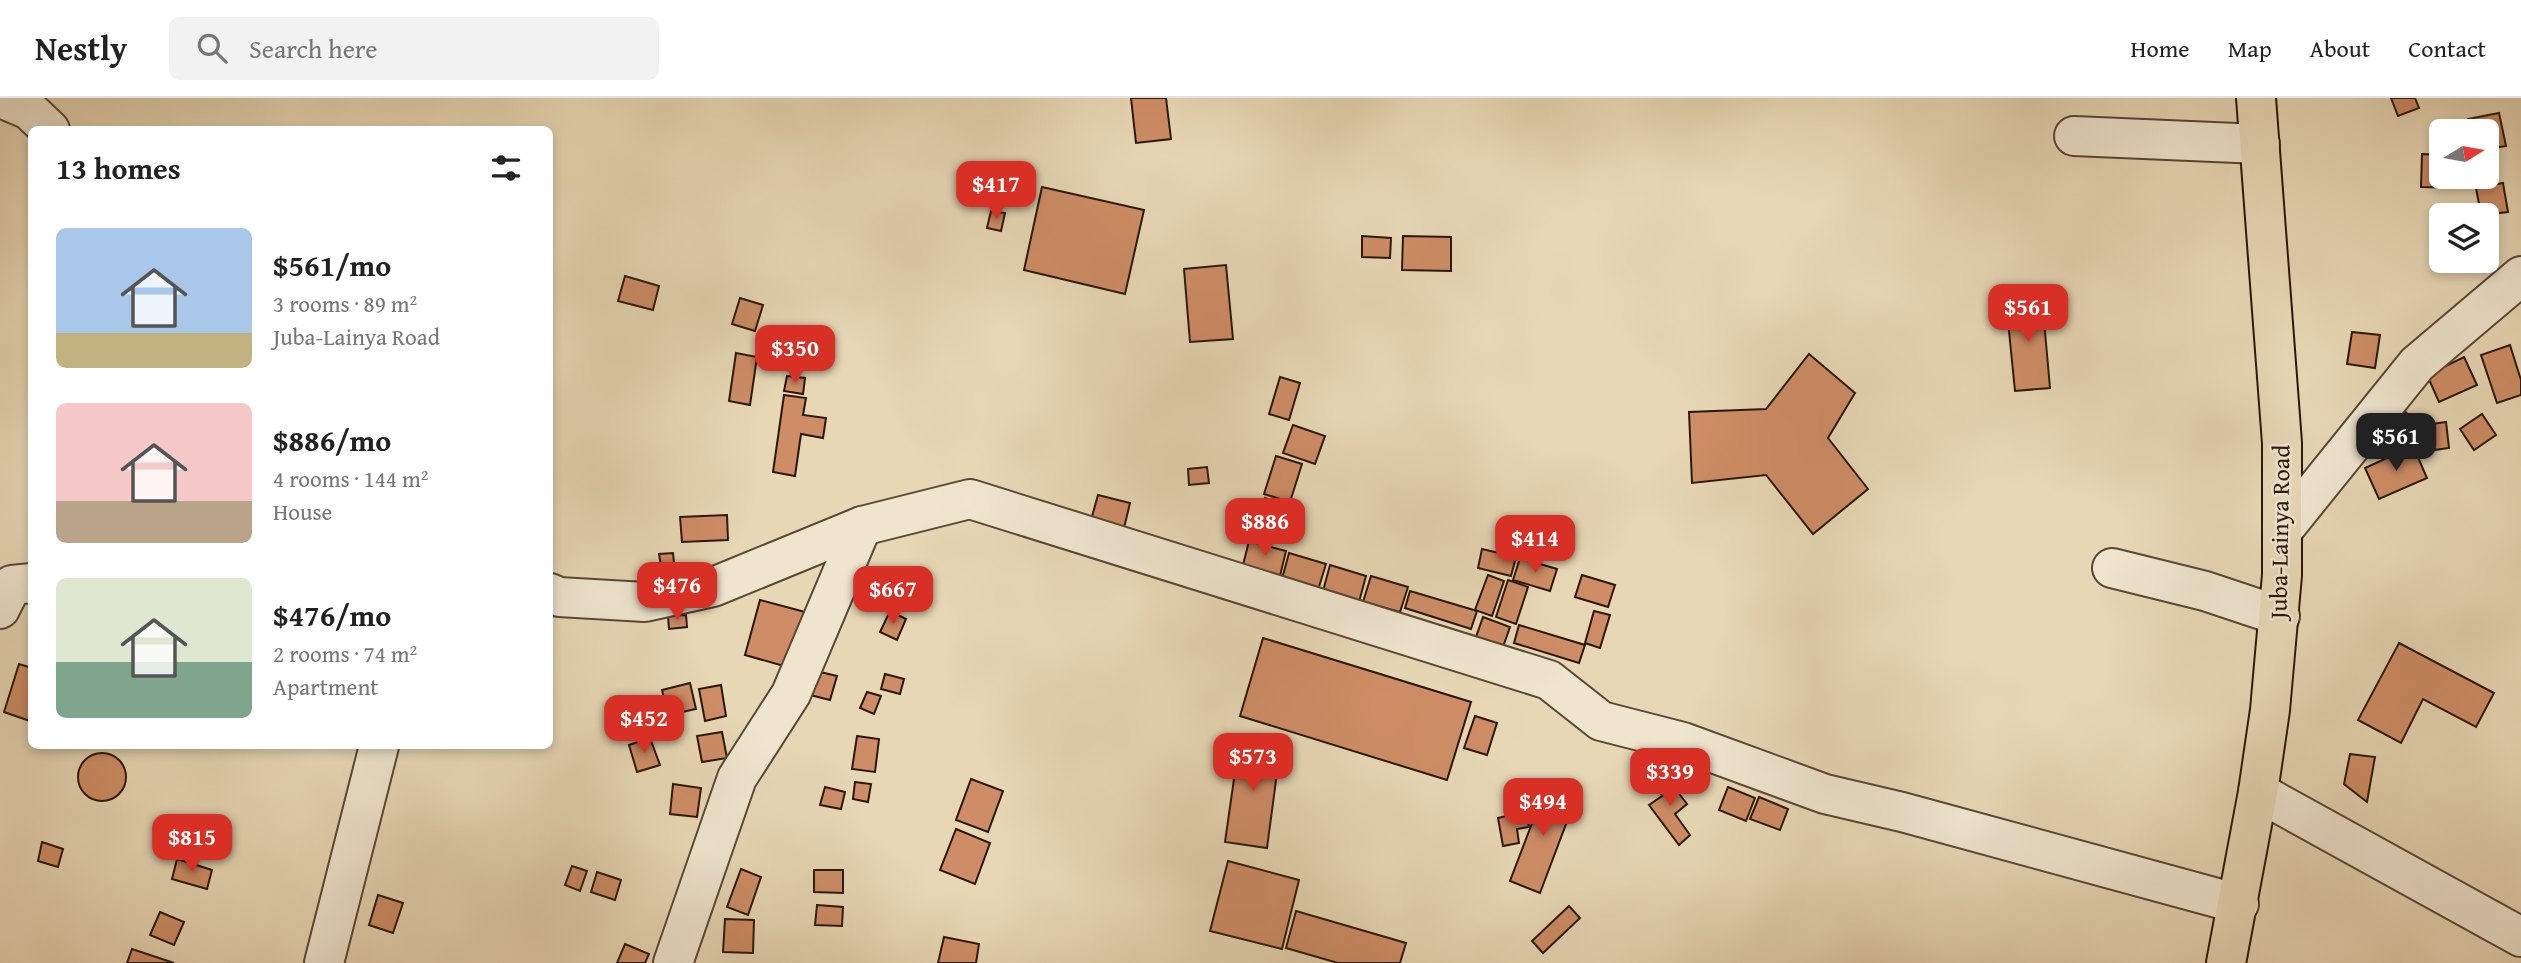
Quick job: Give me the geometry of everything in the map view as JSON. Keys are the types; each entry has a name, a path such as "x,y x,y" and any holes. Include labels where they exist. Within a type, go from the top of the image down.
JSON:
{"main road":[{"name":"Juba-Lainya Road","path":"2226,963 2258,792 2280,616 2283,530 2282,443 2256,98"}],"street":[{"path":"1,98 29,110 46,126"},
{"path":"2074,136 2260,144"},
{"path":"2283,530 2417,364 2521,276"},
{"path":"553,594 559,597 645,602 713,587 862,526 970,499 1549,680 1601,721 1683,742 1825,794 2239,904"},
{"path":"673,963 737,778 791,694 862,526"},
{"path":"2112,568 2205,591 2280,616"},
{"path":"0,609 12,585 28,583"},
{"path":"324,963 378,749"},
{"path":"2258,792 2521,937"}],"building":[{"path":"1131,98 1166,98 1171,139 1136,143"},
{"path":"2391,98 2415,98 2419,108 2398,116"},
{"path":"2499,113 2506,146 2499,147 2499,119 2468,119"},
{"path":"2422,154 2429,154 2429,187 2421,187"},
{"path":"2503,183 2508,212 2499,213 2499,203 2479,203 2476,189 2499,189 2499,184"},
{"path":"1042,187 1144,210 1125,294 1024,270"},
{"path":"991,211 1005,213 1001,231 987,228"},
{"path":"1362,236 1391,238 1390,258 1362,257"},
{"path":"1403,236 1451,237 1451,271 1402,270"},
{"path":"1226,265 1233,339 1190,342 1184,269"},
{"path":"625,276 659,286 653,310 618,301"},
{"path":"740,298 763,305 755,331 732,324"},
{"path":"2042,298 2050,388 2015,391 2006,301"},
{"path":"2352,332 2380,335 2375,368 2347,364"},
{"path":"2510,345 2521,380 2521,395 2497,403 2481,355"},
{"path":"736,353 757,357 750,405 729,401"},
{"path":"1809,354 1855,393 1828,438 1868,489 1813,534 1766,475 1692,483 1689,412 1766,409"},
{"path":"2464,357 2477,385 2439,402 2427,375"},
{"path":"787,376 805,378 803,394 784,391"},
{"path":"1280,377 1300,383 1289,420 1269,414"},
{"path":"784,395 806,398 803,415 826,418 823,438 801,434 795,476 773,472"},
{"path":"2403,409 2417,425 2395,444 2381,428"},
{"path":"2482,414 2496,435 2474,450 2460,429"},
{"path":"2446,422 2449,448 2434,450 2431,424"},
{"path":"1293,425 1325,436 1315,464 1283,453"},
{"path":"2413,446 2427,478 2379,499 2365,468"},
{"path":"1276,456 1302,464 1290,502 1264,494"},
{"path":"1207,467 1209,483 1189,485 1188,469"},
{"path":"1098,495 1130,503 1124,528 1091,520"},
{"path":"1265,498 1286,505 1275,541 1254,534"},
{"path":"727,515 728,540 682,542 680,517"},
{"path":"1249,541 1286,551 1280,576 1243,565"},
{"path":"1482,549 1516,557 1511,576 1478,568"},
{"path":"673,553 675,571 662,572 659,554"},
{"path":"1289,553 1326,564 1318,590 1282,579"},
{"path":"1520,558 1557,569 1550,591 1513,580"},
{"path":"1330,565 1366,576 1359,602 1323,591"},
{"path":"1488,575 1504,581 1492,616 1475,610"},
{"path":"1582,575 1615,585 1608,607 1575,597"},
{"path":"1371,576 1408,587 1400,612 1363,602"},
{"path":"1508,580 1528,587 1516,624 1496,617"},
{"path":"1410,591 1477,611 1471,629 1405,608"},
{"path":"760,600 805,612 791,668 745,655"},
{"path":"890,611 906,619 897,640 880,632"},
{"path":"1594,611 1610,615 1600,648 1585,643"},
{"path":"686,615 687,627 669,629 668,616"},
{"path":"1483,617 1510,627 1503,647 1476,637"},
{"path":"1519,625 1585,645 1579,663 1514,643"},
{"path":"1263,638 1471,702 1447,780 1240,716"},
{"path":"2399,643 2494,693 2476,727 2423,699 2401,743 2358,720"},
{"path":"19,664 28,667 28,720 4,712"},
{"path":"816,671 837,676 830,700 810,695"},
{"path":"885,674 904,679 900,694 881,689"},
{"path":"690,683 696,709 668,715 662,690"},
{"path":"721,685 726,716 705,721 699,689"},
{"path":"867,692 881,696 874,714 860,708"},
{"path":"648,714 666,717 662,739 645,736"},
{"path":"1475,716 1497,723 1487,755 1464,748"},
{"path":"722,732 727,758 702,762 697,736"},
{"path":"857,736 879,739 875,772 852,769"},
{"path":"1240,737 1281,743 1267,848 1225,842"},
{"path":"650,738 660,765 637,772 629,745"},
{"path":"102,753 119,760 126,777 119,794 102,801 85,794 78,777 85,760"},
{"path":"2350,754 2375,757 2367,802 2344,784"},
{"path":"1663,773 1687,804 1675,814 1690,835 1679,845 1649,805 1662,796 1651,781"},
{"path":"971,779 1003,791 988,832 956,820"},
{"path":"855,782 871,784 868,802 853,799"},
{"path":"673,784 701,788 697,817 670,814"},
{"path":"1547,784 1577,795 1540,893 1510,881"},
{"path":"825,787 845,792 841,809 820,805"},
{"path":"1728,787 1755,798 1746,821 1719,810"},
{"path":"1522,792 1529,827 1517,829 1519,843 1503,846 1498,818 1511,815 1507,795"},
{"path":"1759,797 1788,809 1780,830 1750,819"},
{"path":"956,829 990,843 975,884 940,870"},
{"path":"42,842 63,849 58,867 38,861"},
{"path":"177,859 212,870 207,889 172,879"},
{"path":"1228,861 1299,880 1282,949 1210,931"},
{"path":"572,866 587,871 580,891 565,885"},
{"path":"741,869 761,877 748,915 727,907"},
{"path":"814,870 843,870 843,893 814,892"},
{"path":"597,872 621,880 615,900 591,892"},
{"path":"378,895 403,903 393,933 369,925"},
{"path":"817,905 843,907 842,926 815,925"},
{"path":"1569,906 1580,918 1543,953 1532,941"},
{"path":"1296,911 1406,943 1400,963 1338,963 1286,948"},
{"path":"160,912 184,922 174,945 150,935"},
{"path":"725,919 754,920 753,953 723,952"},
{"path":"944,937 979,944 976,963 938,963"},
{"path":"625,944 649,954 645,963 617,963"},
{"path":"132,949 174,963 127,963"}]}
